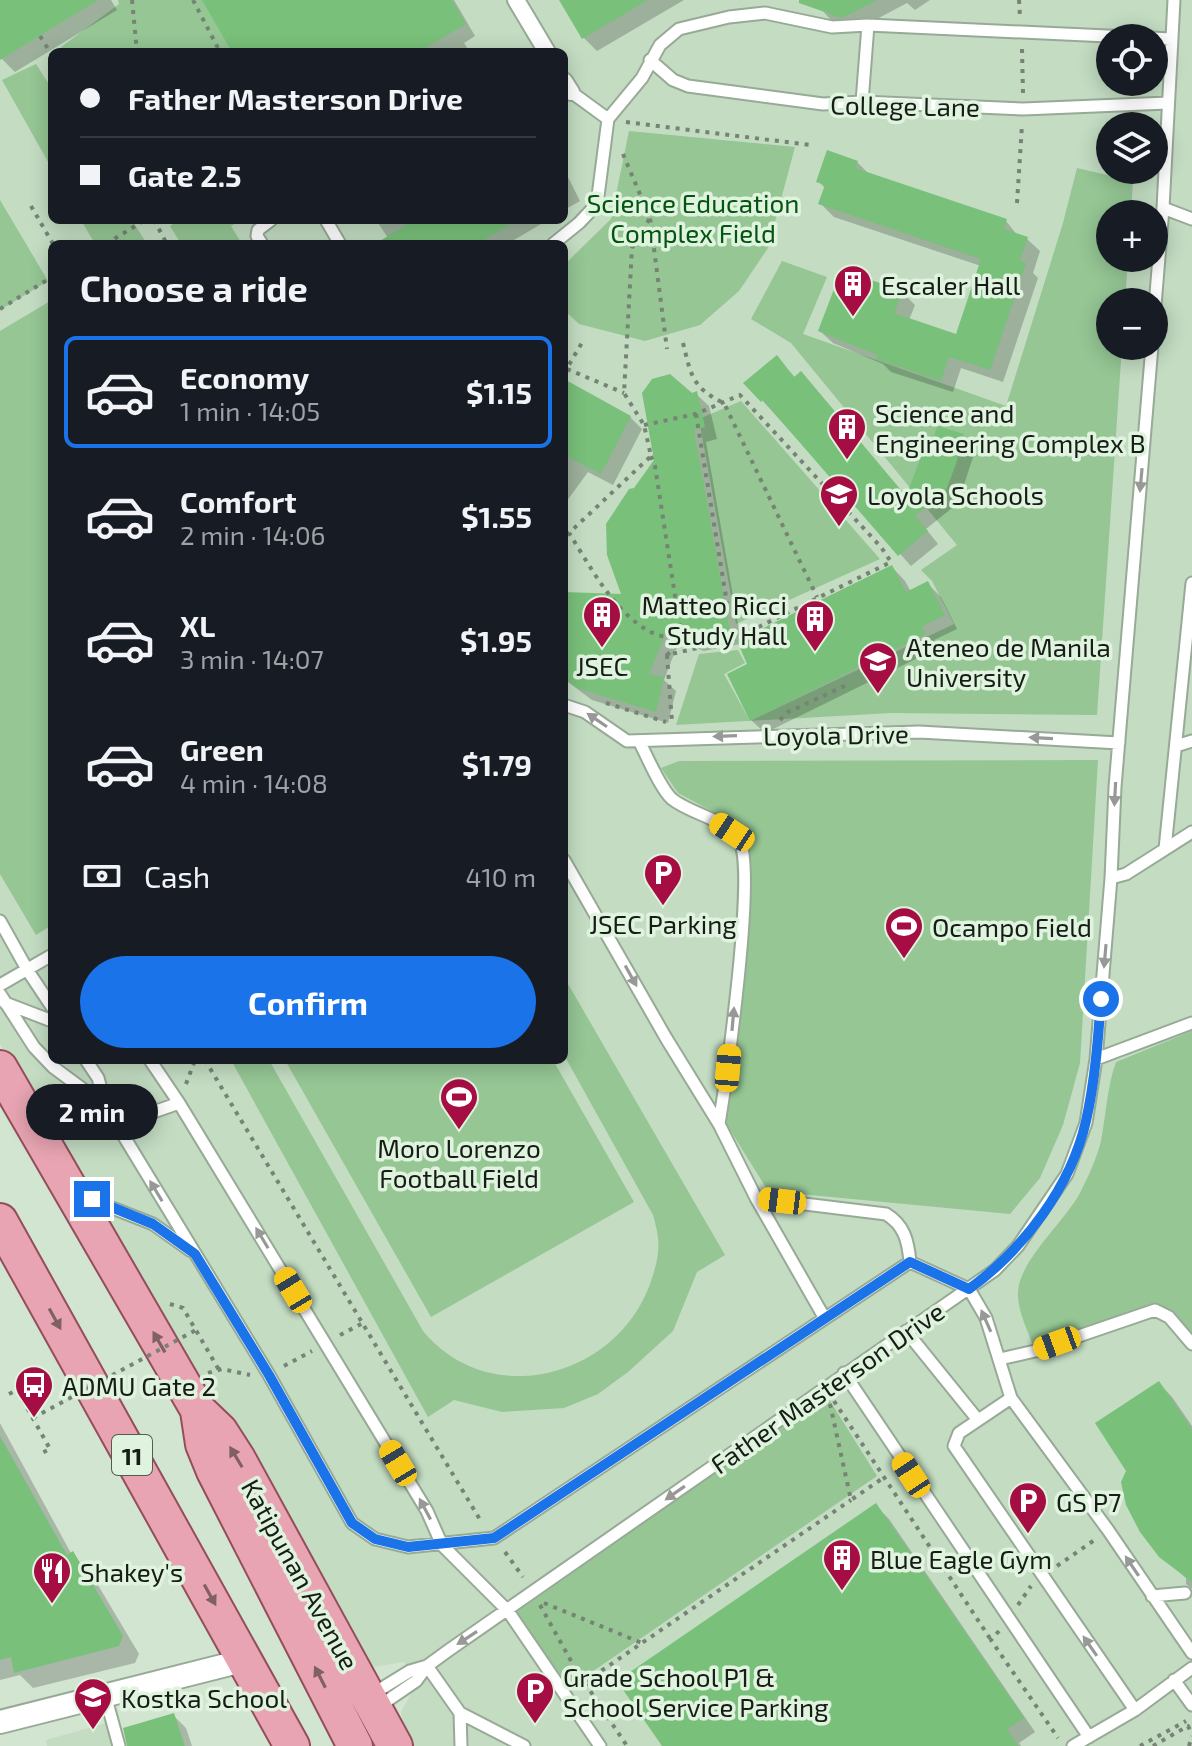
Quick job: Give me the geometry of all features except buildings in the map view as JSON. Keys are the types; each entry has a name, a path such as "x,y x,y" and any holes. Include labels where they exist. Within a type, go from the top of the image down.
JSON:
{"main road":[{"name":"Katipunan Avenue","path":"0,1068 198,1410 220,1431 238,1459 395,1746"},
{"name":"11","path":"0,1221 13,1254 246,1660 292,1746"},
{"name":"Katipunan Avenue","path":"198,1410 203,1444 214,1471 355,1746"}],"street":[{"path":"516,0 545,48"},
{"path":"0,1722 246,1660"}],"lane":[{"path":"1163,200 1174,0"},
{"path":"558,240 597,204 608,119 642,78 660,45 679,29 729,17 765,13 832,27 868,25 1172,39"},
{"path":"862,102 868,25"},
{"name":"College Lane","path":"650,60 673,80 698,88 823,104 862,102 1023,109 1168,103"},
{"path":"568,87 608,119"},
{"path":"1168,210 1192,219"},
{"path":"260,240 258,230 266,224"},
{"name":"Father Masterson Drive","path":"372,1702 416,1681 427,1666 995,1270 1018,1246 1067,1174 1086,1123 1096,1059 1151,360"},
{"path":"1165,849 1192,583"},
{"name":"Loyola Drive","path":"568,706 585,712 627,741 919,732 1119,743"},
{"path":"639,741 672,799 732,832 743,848 746,868 742,936 719,1124"},
{"path":"1176,746 1192,741"},
{"path":"1111,878 1126,874 1192,832"},
{"path":"568,867 719,1124 756,1198 824,1317"},
{"path":"0,921 48,1001"},
{"path":"0,985 48,958"},
{"path":"2,999 48,1019"},
{"path":"2,999 34,1047 48,1062"},
{"path":"1096,1059 1192,1023"},
{"path":"50,1064 84,1090 117,1125 269,1375 352,1523 375,1539 408,1547 494,1538 910,1262"},
{"path":"89,1064 98,1078 108,1114"},
{"path":"153,1064 326,1343 427,1511 442,1545 508,1611 600,1746"},
{"path":"117,1125 179,1103"},
{"path":"73,1192 153,1224 195,1254"},
{"path":"756,1198 886,1214 899,1222 908,1244 910,1262"},
{"path":"910,1262 969,1289 986,1318 1011,1398 1192,1653"},
{"path":"1000,1359 1035,1351 1155,1310 1169,1317 1192,1344"},
{"path":"906,1331 978,1420"},
{"path":"844,1373 1089,1737"},
{"path":"1011,1398 959,1433 954,1446 1135,1710"},
{"path":"1152,1596 1185,1593"},
{"path":"427,1666 460,1713 524,1746"},
{"path":"1073,1746 1135,1710 1192,1668"},
{"path":"1174,1680 1192,1705"},
{"path":"105,1695 119,1746"},
{"path":"460,1713 461,1746"}],"path":[{"path":"193,0 218,48"},
{"path":"134,1 137,48"},
{"path":"40,36 48,49"},
{"path":"608,119 810,145"},
{"path":"608,119 650,218 667,349"},
{"path":"31,206 51,240"},
{"path":"650,218 632,248 624,393 644,425 655,466 682,641"},
{"path":"112,240 138,224"},
{"path":"0,309 48,279"},
{"path":"568,367 583,341"},
{"path":"683,343 691,378 705,394 724,403 817,597"},
{"path":"568,372 624,393"},
{"path":"644,425 696,414 740,395 881,547 891,562 732,640 667,655"},
{"path":"696,414 727,603"},
{"path":"651,456 569,533 618,605 648,631 682,641"},
{"path":"667,655 682,641"},
{"path":"605,703 672,726 667,655"},
{"path":"779,721 788,712 849,684"},
{"path":"207,1064 482,1523 534,1593"},
{"path":"183,1308 219,1370"},
{"path":"326,1343 363,1323"},
{"path":"33,1418 196,1330"},
{"path":"9,1394 17,1390 33,1418 50,1449 42,1453"},
{"path":"851,1500 827,1390 1064,1746"},
{"path":"584,1682 883,1478"},
{"path":"627,1746 551,1629 538,1600 642,1643"},
{"path":"991,1640 1010,1619"},
{"path":"1153,1746 1192,1718"},
{"path":"1140,1746 1188,1726 1192,1735 1189,1746"}],"shaded area":[{"name":"Ateneo de Manila University","path":"0,0 1192,0 1192,1746 405,1746 401,1712 417,1682 404,1662 373,1667 362,1665 206,1388 0,1044"},
{"name":"Kostka School","path":"107,1723 113,1746 47,1746 46,1740"}],"green space":[{"path":"118,0 204,0 233,48 62,48 119,4"},
{"path":"36,64 48,83 48,162 2,80"},
{"name":"Science Education Complex Field","path":"629,131 795,147 768,248 739,291 700,325 645,341 579,324 568,314 568,261 611,219"},
{"path":"1077,168 1096,172 1096,184 1133,184 1132,200 1096,200 1096,272 1127,272 1126,288 1096,288 1096,360 1121,360 1097,715 891,713 750,721 954,624 932,581 921,570 957,545 791,343 751,319 782,261 827,277 803,334 1006,406"},
{"path":"0,200 48,281 0,310"},
{"path":"83,224 134,224 144,240 93,240"},
{"path":"234,224 231,226 240,240 179,240 170,226"},
{"path":"48,302 48,928 36,935 0,874 0,331"},
{"path":"741,401 880,559 736,624 699,419"},
{"path":"738,650 745,663 724,674 750,721 676,725 699,654"},
{"path":"1098,760 1080,1063 1063,1125 1040,1178 1010,1214 768,1191 724,1120 749,847 740,826 678,793 661,768 679,761"},
{"path":"568,984 725,1255 697,1272 673,1331 628,1372 598,1394 564,1408 502,1412 454,1400 428,1417 233,1064 271,1064 423,1331 451,1356 482,1371 516,1376 550,1372 582,1360 611,1341 635,1314 651,1281 658,1248 653,1215 568,1062"},
{"path":"1192,1031 1192,1347 1169,1317 1152,1312 1035,1351 1019,1307 1020,1280 1034,1254 1073,1204 1089,1174 1101,1141 1116,1062"},
{"name":"Moro Lorenzo Football Field","path":"287,1064 555,1064 634,1202 431,1317"},
{"path":"825,1393 877,1476 570,1687 514,1612"}],"place":[{"name":"Escaler Hall","path":"853,318"},
{"name":"Science and Engineering Complex B","path":"847,461"},
{"name":"Loyola Schools","path":"839,528"},
{"name":"JSEC","path":"602,649"},
{"name":"Matteo Ricci Study Hall","path":"815,653"},
{"name":"Ateneo de Manila University","path":"878,695"},
{"name":"JSEC Parking","path":"663,907"},
{"name":"Ocampo Field","path":"904,960"},
{"name":"Moro Lorenzo Football Field","path":"459,1131"},
{"name":"ADMU Gate 2","path":"34,1419"},
{"name":"GS P7","path":"1028,1535"},
{"name":"Blue Eagle Gym","path":"842,1592"},
{"name":"Shakey's","path":"52,1605"},
{"name":"Grade School P1 & School Service Parking","path":"535,1725"},
{"name":"Kostka School","path":"93,1731"}],"route":[{"path":"92,1199 153,1224 195,1254 269,1375 352,1523 375,1539 408,1547 494,1538 910,1262 969,1289 995,1270 1018,1246 1067,1174 1086,1123 1101,999"}]}
